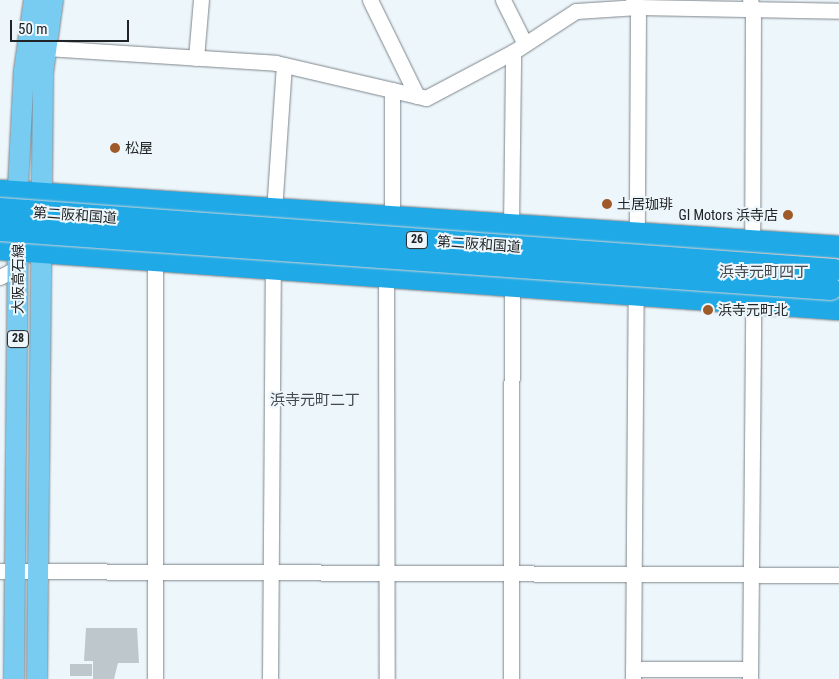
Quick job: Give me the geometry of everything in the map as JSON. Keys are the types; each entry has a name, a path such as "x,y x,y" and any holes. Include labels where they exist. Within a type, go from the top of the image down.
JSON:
{"highway":[{"name":"26","path":"9,192 511,228 839,248"},
{"name":"第二阪和国道","path":"0,209 837,286"},
{"name":"第二阪和国道","path":"0,230 837,286"},
{"path":"12,256 41,253 512,288 753,303 837,286"}],"main road":[{"name":"大阪高石線","path":"14,679 7,571 12,256 9,192 34,0"},
{"name":"大阪高石線","path":"38,679 40,195 46,48 53,0"}],"street":[{"path":"196,58 200,0"},
{"path":"370,0 417,96"},
{"path":"503,0 518,47 511,228"},
{"path":"46,48 284,65 426,98 518,47 576,11 635,4 751,4 839,11"},
{"path":"635,4 637,236"},
{"path":"751,4 752,244"},
{"path":"274,211 284,65"},
{"path":"392,90 392,218"},
{"path":"0,277 12,256"},
{"path":"155,261 155,679"},
{"path":"270,679 273,269"},
{"path":"386,278 387,679"},
{"path":"510,679 512,288"},
{"path":"636,296 633,674 750,674 753,303"},
{"path":"7,571 839,575"}],"building":[{"path":"86,628 137,628 139,663 118,663 114,679 93,679 93,661 84,661"},
{"path":"70,664 92,664 92,676 70,676"}],"place":[{"name":"松屋","path":"115,148"},
{"name":"土居珈琲","path":"607,204"},
{"name":"GI Motors 浜寺店","path":"788,215"},
{"name":"浜寺元町北","path":"708,310"}],"district":[{"name":"浜寺元町四丁","path":"764,273"},
{"name":"浜寺元町二丁","path":"315,401"}]}
